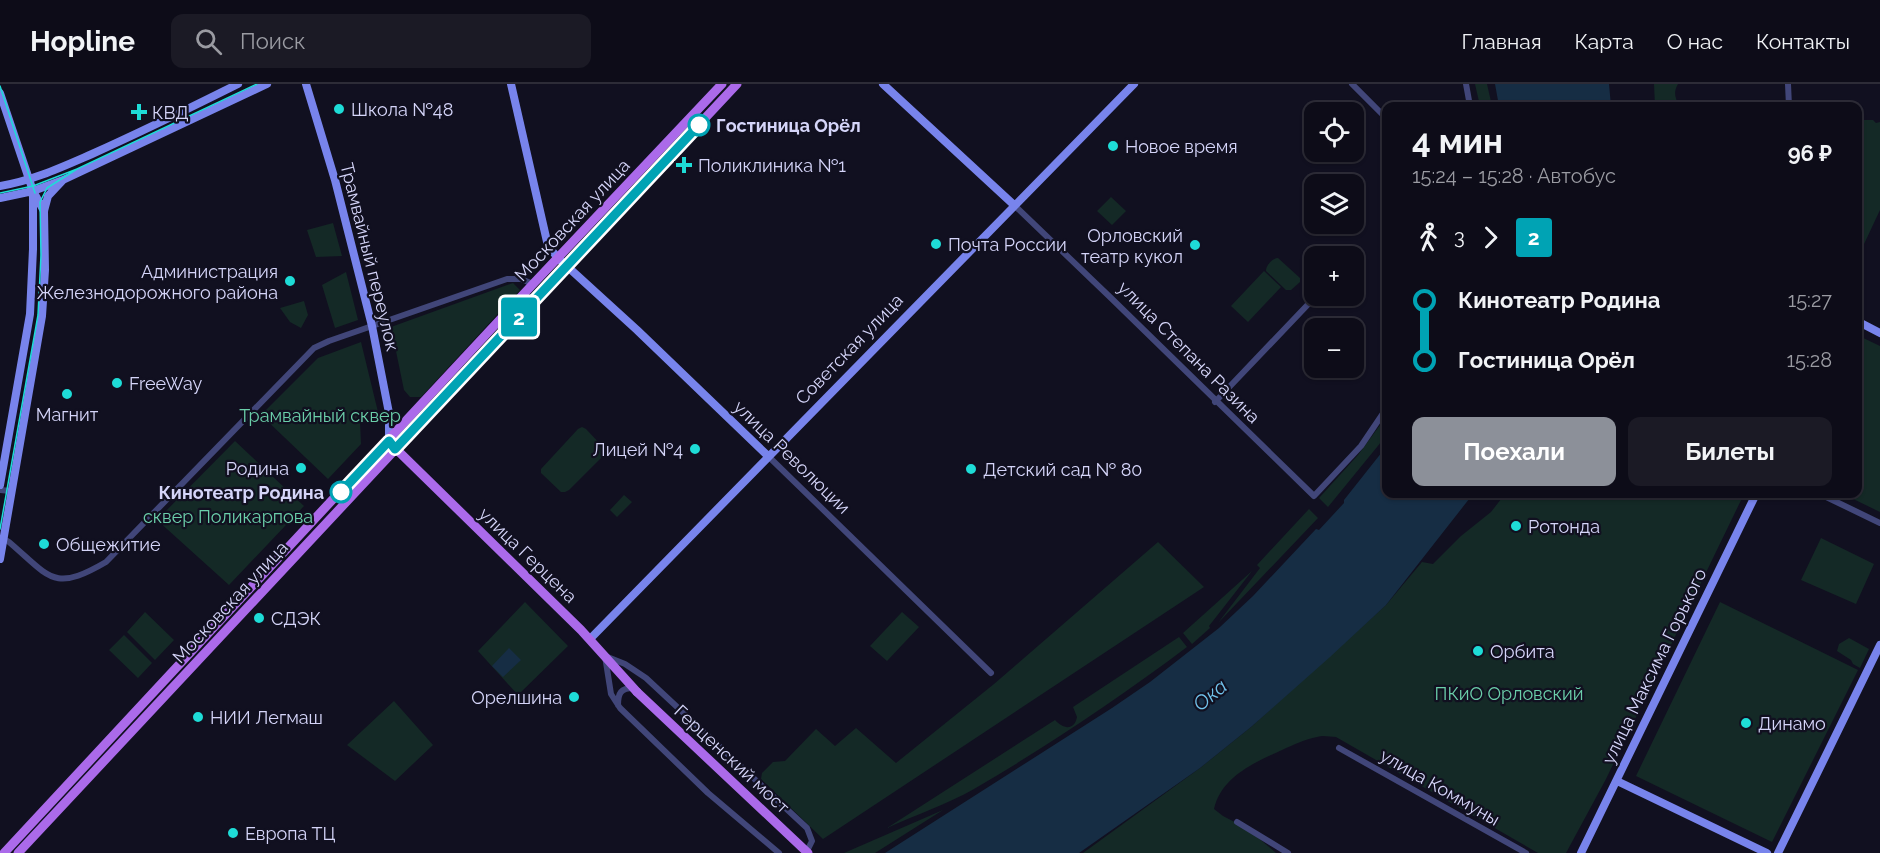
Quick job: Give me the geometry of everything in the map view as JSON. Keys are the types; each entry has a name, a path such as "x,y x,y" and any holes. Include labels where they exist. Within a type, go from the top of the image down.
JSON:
{"main road":[{"name":"Московская улица","path":"4,853 722,84"},
{"name":"Московская улица","path":"18,853 737,84"},
{"name":"улица Герцена","path":"389,441 590,639 635,690"},
{"name":"Герценский мост","path":"635,690 807,853"}],"street":[{"path":"0,186 29,180 120,142 238,84"},
{"path":"0,198 33,191 63,180 267,84"},
{"name":"Трамвайный переулок","path":"306,84 335,180 372,326 389,413 389,441"},
{"name":"улица Революции","path":"511,84 548,246 567,267 637,330 991,673"},
{"name":"улица Степана Разина","path":"883,84 1120,306 1215,402 1314,496 1361,446 1382,415"},
{"name":"Советская улица","path":"590,639 1134,84"},
{"path":"1352,84 1382,114"},
{"path":"1466,84 1469,102"},
{"path":"1788,84 1789,102"},
{"path":"0,93 33,191 44,211"},
{"path":"0,559 42,316 44,211 48,196 63,180"},
{"path":"0,485 30,314 33,191"},
{"path":"4,539 51,577 60,580 69,579 89,572 106,562 314,348 489,285 514,278 533,284"},
{"path":"1215,402 1306,306"},
{"path":"1862,324 1880,333"},
{"path":"0,490 11,491"},
{"name":"улица Максима Горького","path":"1581,853 1754,498"},
{"path":"1828,498 1880,523"},
{"path":"1778,853 1880,645"},
{"path":"780,853 708,793 618,705 611,694 605,656 626,664 646,678 807,828 812,841 807,853"},
{"path":"618,705 623,689 635,690"},
{"name":"улица Коммуны","path":"1339,748 1526,853"},
{"path":"1617,781 1767,853"},
{"path":"1238,822 1273,846 1288,853"}],"green space":[{"path":"1475,84 1487,84 1491,102 1479,102"},
{"path":"1654,84 1678,84 1675,95 1678,102 1655,102"},
{"path":"1862,120 1880,122 1880,210 1862,248"},
{"path":"1111,197 1126,211 1112,225 1097,211"},
{"path":"333,223 342,256 316,257 307,230"},
{"path":"1278,258 1300,278 1300,282 1291,290 1286,290 1266,271 1270,262"},
{"path":"1264,271 1281,287 1248,322 1231,306"},
{"path":"346,272 358,320 335,328 322,285"},
{"path":"513,283 520,290 421,397 410,397 404,390 391,327"},
{"path":"304,301 308,315 301,328 290,322 280,308"},
{"path":"1862,337 1880,346 1880,512 1851,498 1862,498"},
{"name":"Трамвайный сквер","path":"361,342 378,412 360,421 361,444 328,479 261,415 318,358"},
{"path":"1382,422 1382,441 1328,507 1319,498 1358,455"},
{"path":"582,427 604,448 603,456 569,490 561,492 541,473 541,469"},
{"name":"сквер Поликарпова","path":"235,441 304,506 229,585 157,520"},
{"path":"624,495 632,502 617,517 610,510"},
{"name":"ПКиО Орловский","path":"1502,498 1742,498 1606,779 1566,853 1538,853 1336,737 1324,736 1299,742 1250,766 1231,779 1218,798 1214,809 1248,829 1276,853 1083,853 1200,768 1251,727 1386,605 1422,562 1433,564 1461,536 1491,512"},
{"path":"1309,509 1318,518 1218,623 1260,568 1257,565"},
{"path":"1821,538 1874,564 1856,604 1801,580"},
{"path":"1158,542 1204,587 823,839 761,779 762,773 773,762 785,761 816,729 835,746 856,728 896,763 994,684"},
{"path":"1252,571 1209,626 1210,628 1192,644 1183,633"},
{"path":"525,602 568,646 518,695 478,651"},
{"name":"Динамо","path":"1720,602 1858,670 1772,842 1636,776"},
{"path":"145,612 174,640 155,660 127,632"},
{"path":"902,612 919,627 887,661 870,646"},
{"path":"124,635 152,663 138,678 109,650"},
{"path":"1179,637 1187,647 1056,739 964,794 887,828 1055,720 1064,727 1071,727 1077,717 1073,707"},
{"path":"1849,638 1869,649 1860,668 1837,651 1839,644"},
{"path":"394,701 433,745 395,781 347,745"},
{"path":"943,810 875,853 844,853"}],"water":[{"path":"1495,84 1609,84 1611,102 1498,102"},
{"name":"Ока","path":"1382,452 1382,498 1470,498 1386,605 1330,657 1251,727 1200,768 1079,853 885,853 1150,682 1219,628 1253,596 1316,529 1319,530 1344,503"},
{"path":"509,648 521,660 503,677 492,666"}],"tram line":[{"path":"0,193 33,186 77,169 257,84"},
{"path":"0,86 35,193"},
{"path":"0,529 38,315 41,255 40,202 47,188 77,169"}],"bus line":[{"name":"2","path":"341,492 389,441 395,449 699,125"}],"place":[{"name":"Школа №48","path":"339,109"},
{"name":"КВД","path":"139,112"},
{"name":"Гостиница Орёл","path":"699,125"},
{"name":"Новое время","path":"1113,146"},
{"name":"Поликлиника №1","path":"684,165"},
{"name":"Почта России","path":"936,244"},
{"name":"Орловский театр кукол","path":"1195,245"},
{"name":"Администрация Железнодорожного района","path":"290,281"},
{"name":"FreeWay","path":"117,383"},
{"name":"Магнит","path":"67,394"},
{"name":"Лицей №4","path":"695,449"},
{"name":"Родина","path":"301,468"},
{"name":"Детский сад № 80","path":"971,469"},
{"name":"Кинотеатр Родина","path":"341,492"},
{"name":"Ротонда","path":"1516,526"},
{"name":"Общежитие","path":"44,544"},
{"name":"СДЭК","path":"259,618"},
{"name":"Орбита","path":"1478,651"},
{"name":"Орелшина","path":"574,697"},
{"name":"НИИ Легмаш","path":"198,717"},
{"name":"Динамо","path":"1746,723"},
{"name":"Европа ТЦ","path":"233,833"}]}
